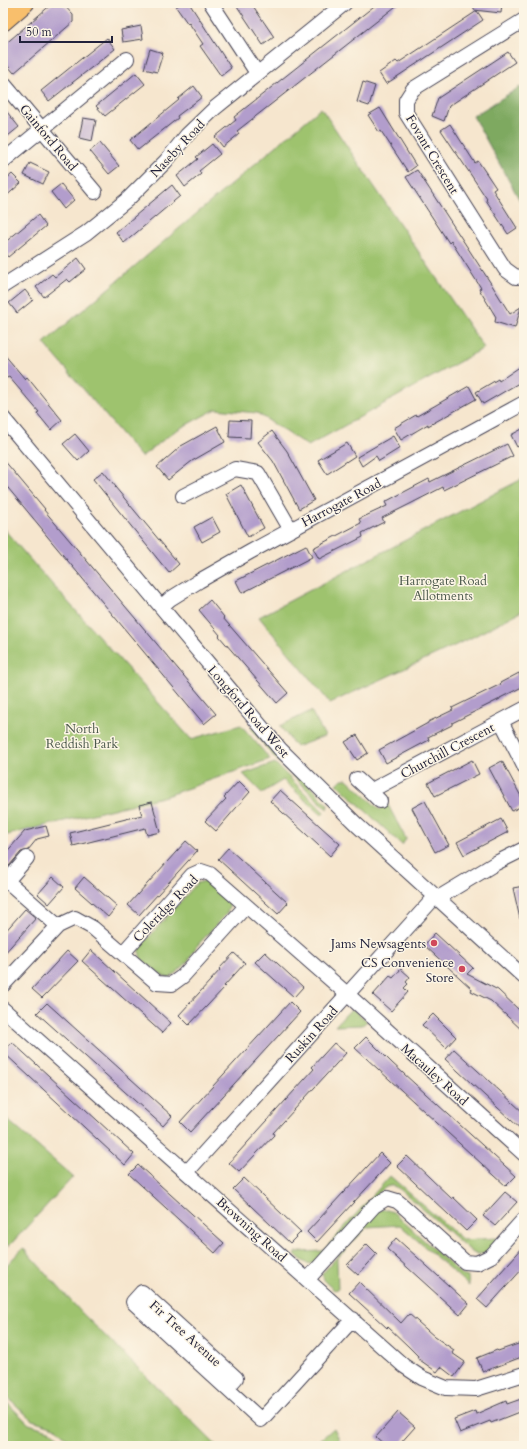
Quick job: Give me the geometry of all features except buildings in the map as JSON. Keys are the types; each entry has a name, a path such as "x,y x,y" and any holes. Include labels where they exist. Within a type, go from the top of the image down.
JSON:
{"main road":[{"path":"3,22 25,3"}],"street":[{"path":"211,3 257,73"},
{"name":"Naseby Road","path":"3,286 86,233 128,199 166,161 187,135 215,108 340,4"},
{"name":"Fovant Crescent","path":"524,20 413,89 406,100 406,113 505,269 516,277 524,276"},
{"path":"3,161 127,59"},
{"name":"Gainford Road","path":"3,83 95,192"},
{"name":"Harrogate Road","path":"161,607 170,599 198,581 524,403"},
{"name":"Longford Road West","path":"3,418 280,749 357,825 524,977"},
{"path":"182,496 235,469 258,473 291,530"},
{"name":"Churchill Crescent","path":"370,791 524,709"},
{"path":"501,721 524,766"},
{"path":"357,779 380,801"},
{"name":"Ruskin Road","path":"187,1172 347,994 436,898 489,867 524,849"},
{"path":"27,858 7,881 58,926"},
{"name":"Coleridge Road","path":"123,953 192,875 201,871 210,874 347,994"},
{"name":"Coleridge Road","path":"3,985 58,926 75,918 93,928 157,983 172,984 183,976 246,906"},
{"name":"Macauley Road","path":"347,994 524,1154"},
{"name":"Browning Road","path":"3,1009 404,1366 422,1378 446,1388 476,1389 524,1374"},
{"path":"308,1279 374,1206 387,1198 397,1201 402,1205 465,1262 477,1263 491,1256 524,1219"},
{"name":"Fir Tree Avenue","path":"227,1388 236,1378 142,1292 132,1302 261,1420 353,1319"}],"green space":[{"path":"520,87 524,95 524,208 473,116"},
{"path":"321,108 484,348 308,446 257,413 216,409 175,431 141,457 44,343"},
{"name":"Harrogate Road Allotments","path":"524,478 524,610 469,639 330,703 259,617"},
{"name":"North Reddish Park","path":"3,528 191,739 241,725 270,759 166,796 3,836"},
{"path":"311,711 325,736 296,747 280,726"},
{"path":"254,727 328,805 327,809 275,758 251,729"},
{"path":"275,763 324,812 322,815 283,780 262,793 243,774"},
{"path":"342,779 347,779 380,810 387,803 406,839 402,845 337,784"},
{"path":"205,881 209,882 220,890 226,897 230,904 227,913 196,947 187,963 170,978 163,976 141,959 139,951 143,944 197,883"},
{"path":"353,1009 367,1021 363,1025 335,1026 350,1010"},
{"path":"3,1116 73,1177 9,1246 3,1241"},
{"path":"390,1176 463,1240 496,1238 498,1240 484,1253 473,1253 401,1190 392,1186 382,1190 317,1262 310,1264 307,1263 295,1254 296,1252 323,1251"},
{"path":"384,1209 393,1212 462,1275 468,1277 469,1286 400,1225 367,1227 337,1259 338,1289 334,1290 325,1282 322,1274 377,1211"},
{"path":"23,1248 81,1312 217,1446 74,1446 55,1427 32,1420 3,1393 3,1269"},
{"path":"3,1399 29,1424 52,1431 68,1446 3,1446"},
{"path":"334,1428 342,1446 313,1446"}],"place":[{"name":"Jams Newsagents","path":"434,943"},
{"name":"CS Convenience Store","path":"462,969"}]}
